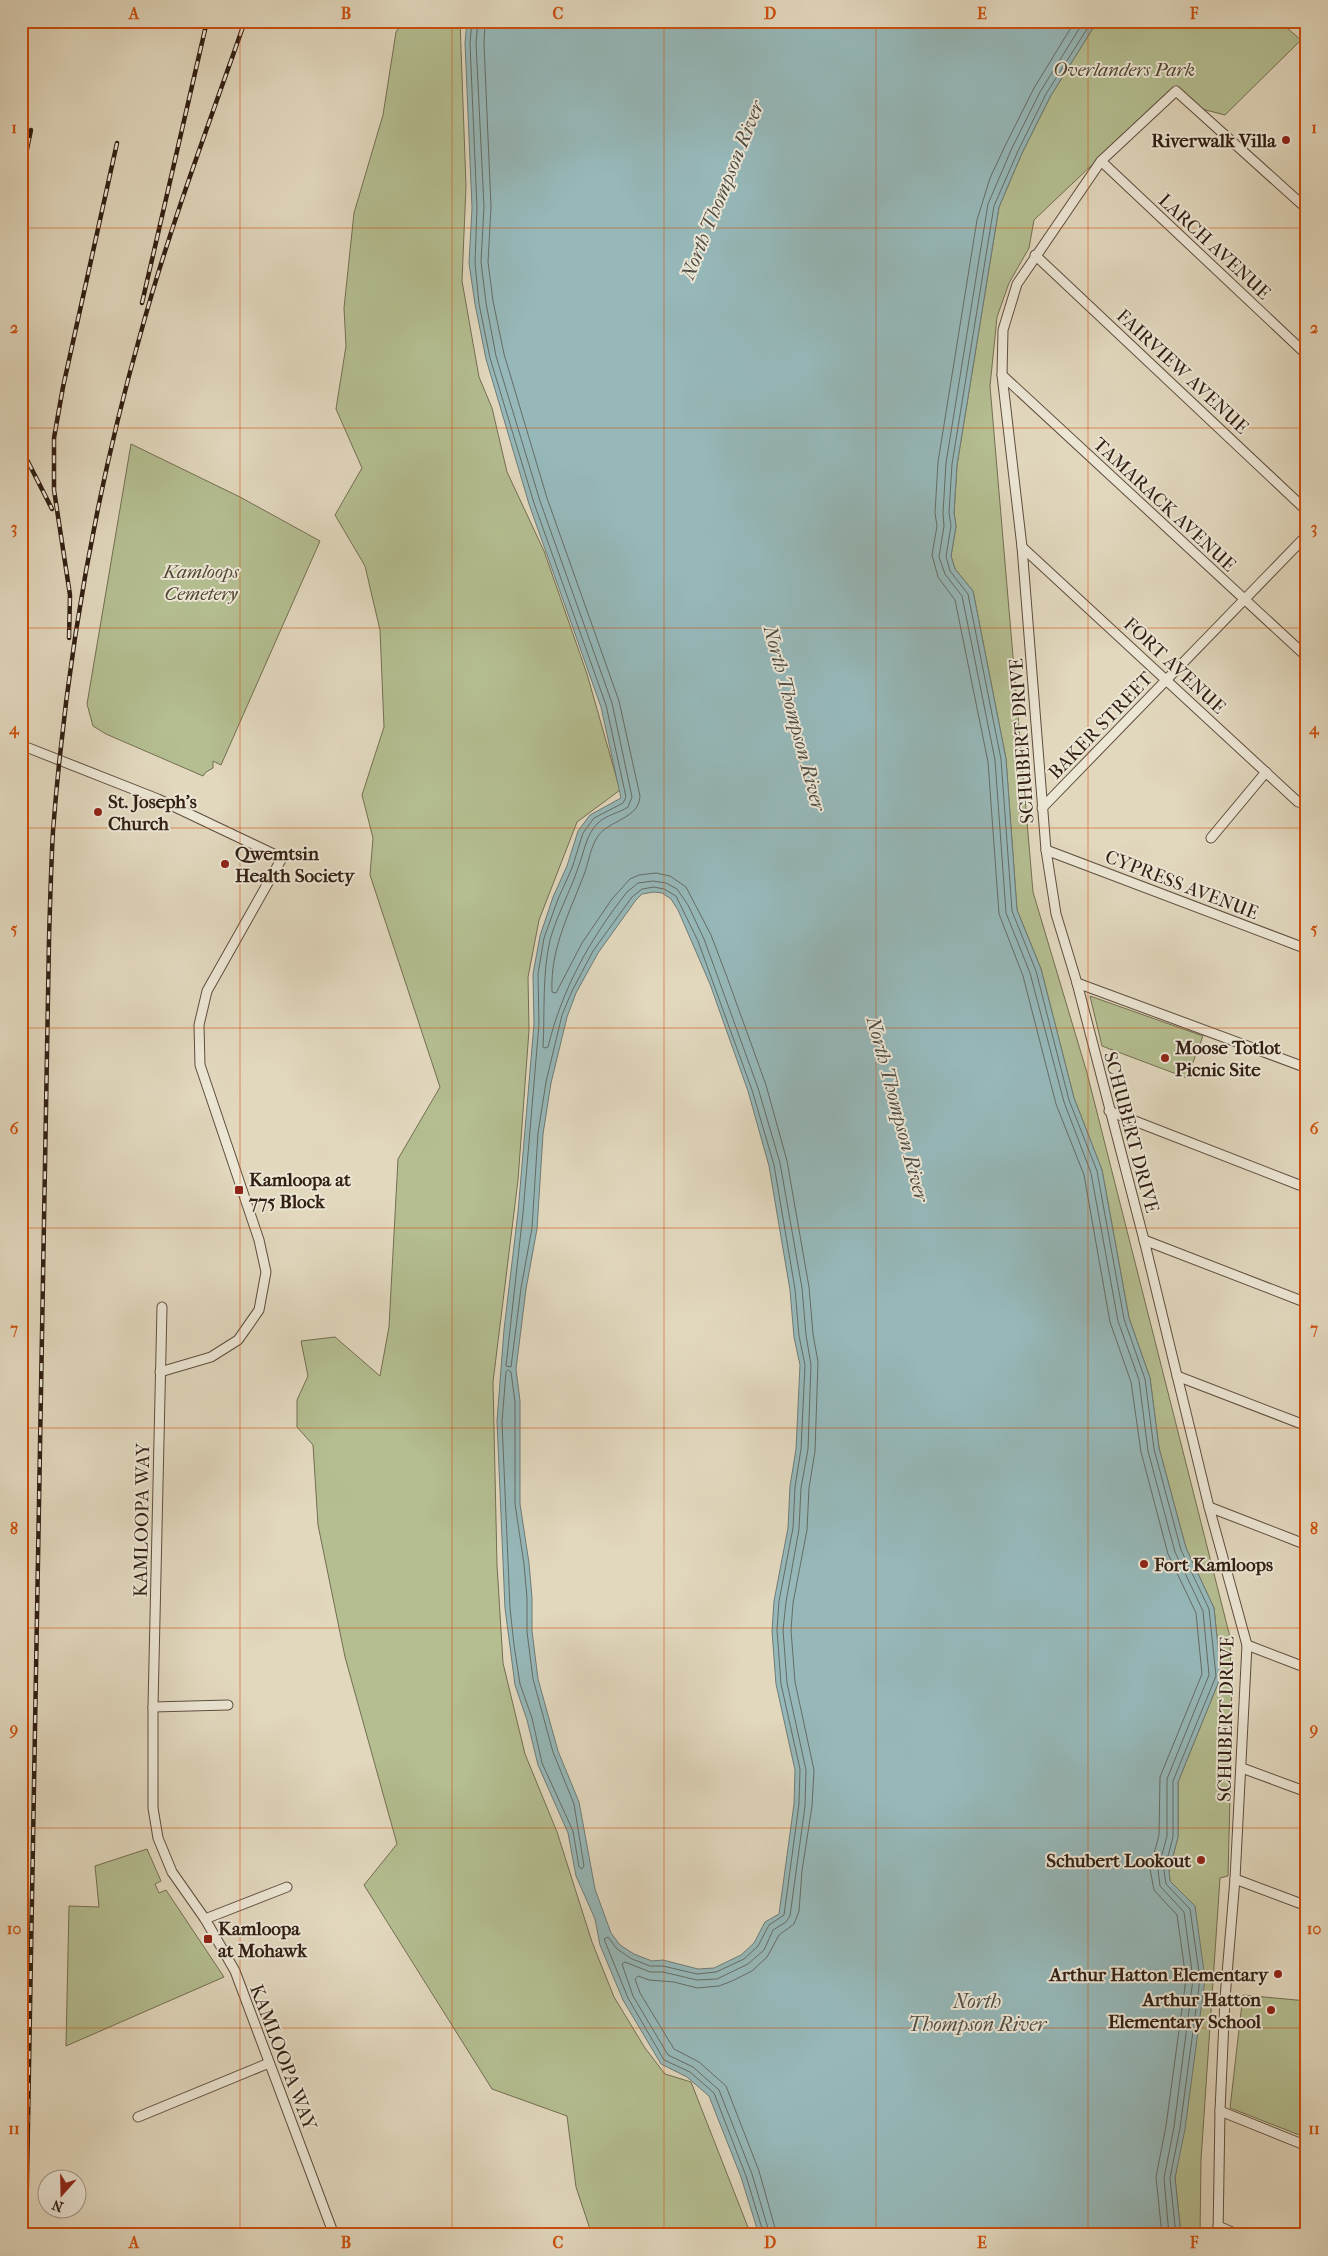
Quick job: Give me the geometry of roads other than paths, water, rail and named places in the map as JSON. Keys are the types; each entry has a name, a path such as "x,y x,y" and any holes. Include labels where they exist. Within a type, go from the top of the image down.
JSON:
{"street":[{"name":"SCHUBERT DRIVE","path":"1218,2230 1220,2111 1225,1998 1242,1768 1247,1645 1209,1507 1144,1240 1077,983 1056,914 1046,850 1022,547 1002,375 1003,330 1017,284 1101,161 1176,91 1307,209"},
{"name":"LARCH AVENUE","path":"1101,161 1307,355"},
{"name":"FAIRVIEW AVENUE","path":"1035,255 1307,511"},
{"name":"TAMARACK AVENUE","path":"1002,375 1307,657"},
{"name":"BAKER STREET","path":"1042,808 1307,535"},
{"name":"FORT AVENUE","path":"1022,547 1298,802 1307,804"},
{"path":"21,819 22,745 158,800 282,858 207,991 199,1025 200,1065 259,1240 266,1272 259,1310 238,1340 211,1357 160,1372"},
{"path":"1211,838 1266,772"},
{"name":"CYPRESS AVENUE","path":"1046,850 1307,949"},
{"path":"1077,983 1307,1068"},
{"path":"1110,1111 1307,1188"},
{"path":"1144,1240 1307,1303"},
{"name":"KAMLOOPA WAY","path":"162,1307 153,1707 153,1808 158,1838 179,1883 205,1919 235,1972 334,2235"},
{"path":"1177,1376 1307,1426"},
{"path":"1209,1507 1307,1545"},
{"path":"1247,1645 1307,1668"},
{"path":"153,1707 228,1704"},
{"path":"1242,1768 1307,1792"},
{"path":"1235,1879 1307,1906"},
{"path":"205,1919 287,1887"},
{"path":"138,2117 269,2063"},
{"path":"1220,2111 1307,2146"},
{"path":"1218,2230 1239,2235"}],"water":[{"name":"North Thompson River","path":"467,21 1099,21 1050,97 1022,153 999,207 957,465 954,513 956,526 951,556 955,569 973,591 1006,759 1017,910 1041,969 1074,1098 1102,1170 1129,1318 1150,1378 1159,1448 1186,1548 1214,1608 1221,1676 1178,1782 1178,1837 1169,1871 1170,1881 1195,1906 1205,1979 1185,2129 1175,2178 1181,2235 759,2235 741,2177 709,2096 687,2077 661,2064 623,2000 600,1945 595,1919 576,1876 568,1833 538,1765 527,1720 515,1685 505,1608 497,1421 504,1330 518,1212 534,1024 533,974 540,936 553,897 567,866 578,831 590,815 621,798 601,707 529,504 486,359 469,263 472,208 465,43","holes":["662,893 671,899 678,910 710,984 748,1091 769,1166 790,1290 794,1337 800,1365 796,1449 790,1486 788,1528 774,1601 772,1631 776,1684 795,1770 794,1804 779,1914 765,1922 754,1943 741,1955 714,1968 698,1969 663,1960 652,1961 634,1954 620,1945 611,1933 595,1889 579,1802 558,1751 538,1679 532,1631 529,1563 520,1504 520,1401 516,1369 526,1289 537,1229 543,1134 551,1083 567,1017 576,993 598,953 642,894"]}],"railway":[{"path":"142,303 207,21"},
{"path":"26,2235 49,940 53,831 59,768 74,642 85,579 96,517 125,393 164,253 245,21"},
{"path":"21,177 31,130"},
{"path":"69,638 70,595 54,490 54,438 63,387 117,143"},
{"path":"21,448 52,509"}],"place":[{"name":"Riverwalk Villa","path":"1286,140"},
{"name":"St. Joseph's Church","path":"98,812"},
{"name":"Qwemtsin Health Society","path":"225,864"},
{"name":"Moose Totlot Picnic Site","path":"1165,1058"},
{"name":"Kamloopa at 775 Block","path":"239,1190"},
{"name":"Fort Kamloops","path":"1144,1564"},
{"name":"Schubert Lookout","path":"1201,1860"},
{"name":"Kamloopa at Mohawk","path":"208,1939"},
{"name":"Arthur Hatton Elementary","path":"1278,1974"},
{"name":"Arthur Hatton Elementary School","path":"1271,2010"}],"park label":[{"name":"Overlanders Park","path":"1124,69"},
{"name":"Kamloops Cemetery","path":"201,582"}]}
